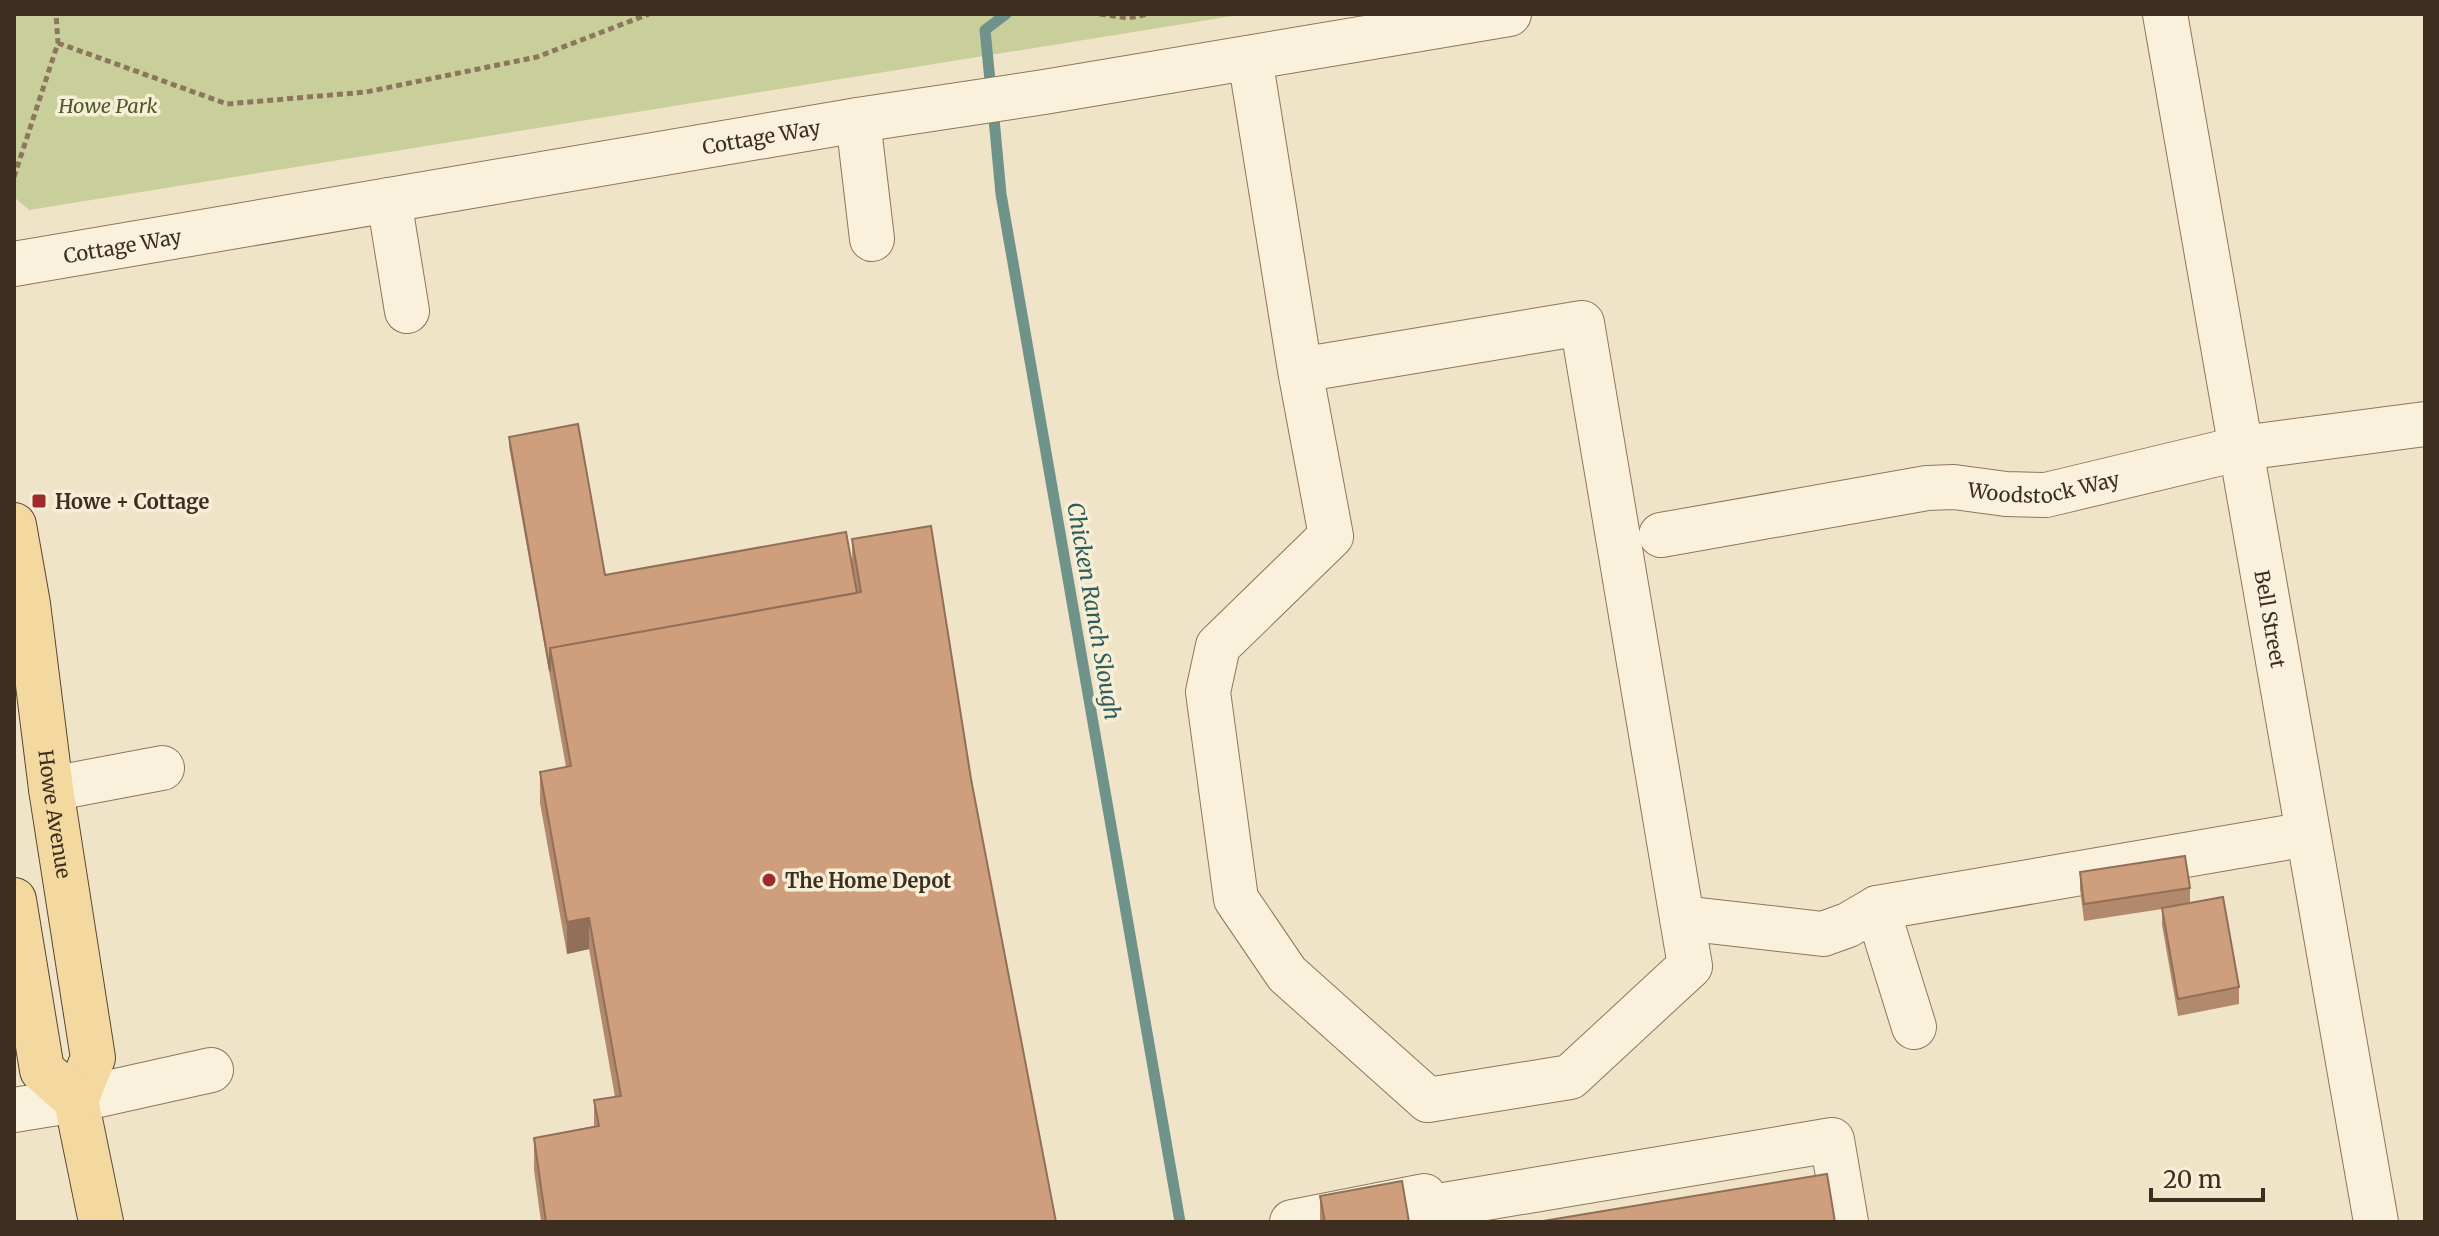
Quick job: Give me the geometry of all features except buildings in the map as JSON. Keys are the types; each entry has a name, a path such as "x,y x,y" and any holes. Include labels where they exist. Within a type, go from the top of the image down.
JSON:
{"main road":[{"name":"Howe Avenue","path":"14,525 93,1058 76,1100"},
{"path":"14,900 42,1070 76,1100 101,1222"}],"street":[{"name":"Cottage Way","path":"14,264 858,120 1509,14"},
{"name":"Bell Street","path":"2165,14 2376,1222"},
{"path":"1250,58 1300,370 1331,536 1218,646 1208,692 1236,899 1287,974 1428,1100 1570,1077 1690,966 1582,323 1300,370"},
{"path":"858,120 872,239"},
{"path":"389,200 407,311"},
{"name":"Woodstock Way","path":"1661,535 1927,488 1954,487 2006,494 2046,495 2242,448 2425,424"},
{"path":"51,789 162,768"},
{"path":"1682,918 1823,934 1848,925 1877,908 2308,834"},
{"path":"1877,908 1914,1027"},
{"path":"14,1110 76,1100 211,1070"},
{"path":"1292,1222 1424,1196 1432,1207 1832,1140 1846,1222"}],"path":[{"path":"14,177 58,43 56,14"},
{"path":"58,43 227,104 366,92 537,57 649,14"},
{"path":"1100,14 1128,18 1148,14"}],"green space":[{"name":"Howe Park","path":"14,14 1245,14 29,210 14,197"}],"waterway":[{"name":"Chicken Ranch Slough","path":"991,91 985,30 1006,14"},
{"name":"Chicken Ranch Slough","path":"993,108 1001,194 1180,1222"}],"place":[{"name":"Howe + Cottage","path":"39,501"},
{"name":"The Home Depot","path":"769,880"}]}
